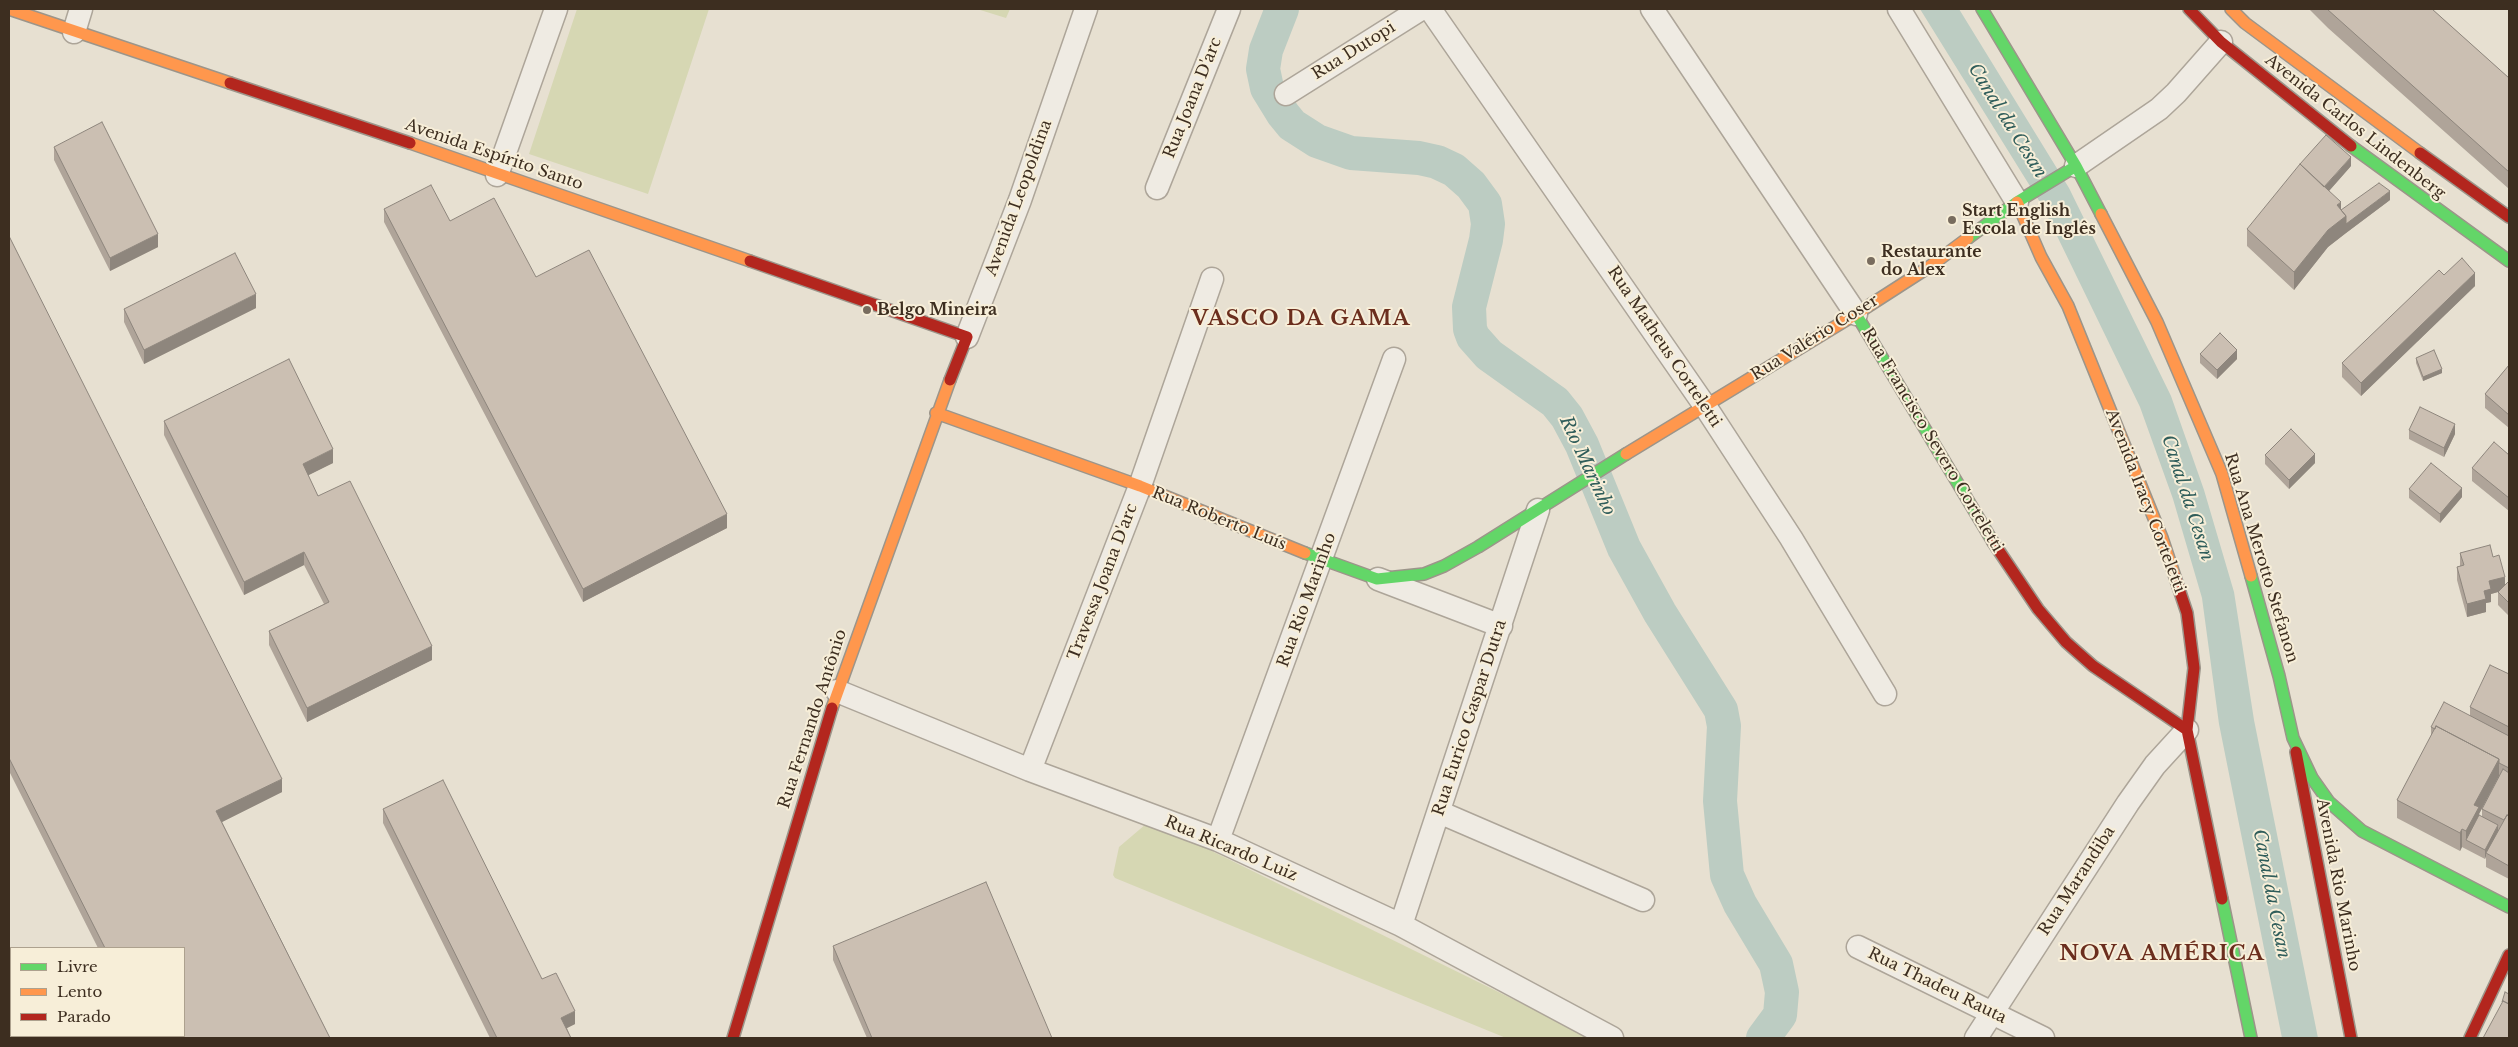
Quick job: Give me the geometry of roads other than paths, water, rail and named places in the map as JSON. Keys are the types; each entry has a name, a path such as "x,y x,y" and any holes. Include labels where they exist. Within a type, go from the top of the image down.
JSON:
{"street":[{"name":"Avenida Espírito Santo","path":"9,9 428,149 497,175 838,290 967,337"},
{"path":"74,32 82,9"},
{"path":"497,175 556,9"},
{"name":"Avenida Leopoldina","path":"936,413 1020,200 1086,9"},
{"name":"Rua Joana D'arc","path":"1157,188 1229,9"},
{"name":"Rua Dutopi","path":"1286,94 1422,9"},
{"name":"Rua Matheus Corteletti","path":"1430,9 1706,406 1791,538 1885,694"},
{"name":"Rua Francisco Severo Corteletti","path":"1652,9 1856,314 2009,568 2038,609 2066,642 2093,666 2187,730"},
{"name":"Avenida Iracy Corteletti","path":"1899,9 2025,197 2041,257 2068,306 2162,538 2187,613 2192,645 2193,687 2187,730 2251,1038"},
{"name":"Rua Ana Merotto Stefanon","path":"1982,9 2157,322 2222,474 2279,676 2293,738 2305,765 2320,790 2356,827 2374,839 2509,907"},
{"name":"Avenida Carlos Lindenberg","path":"2189,9 2221,42 2302,109 2400,184 2509,261"},
{"name":"Avenida Carlos Lindenberg","path":"2231,9 2245,24 2297,63 2509,217"},
{"name":"Rua Valério Coser","path":"1377,579 1424,574 1444,566 1856,314 1928,267 2025,197 2071,169 2159,109 2221,42"},
{"name":"Travessa Joana D'arc","path":"1030,770 1140,486 1212,279"},
{"name":"Rua Rio Marinho","path":"1218,840 1394,359"},
{"name":"Rua Roberto Luís","path":"936,413 1140,486 1256,535 1501,626"},
{"name":"Rua Fernando Antônio","path":"733,1038 768,915 837,691 936,413"},
{"name":"Rua Eurico Gaspar Dutra","path":"1401,925 1538,510"},
{"path":"2155,709 2175,700 2193,687"},
{"name":"Rua Ricardo Luiz","path":"837,691 1030,770 1218,840 1401,925 1612,1038"},
{"name":"Rua Marandiba","path":"1976,1038 2128,803 2155,765 2187,730"},
{"name":"Avenida Rio Marinho","path":"2293,738 2352,1038"},
{"path":"1439,812 1642,900"},
{"name":"Rua Thadeu Rauta","path":"1858,947 2043,1038"},
{"path":"2470,1038 2509,955"}],"water":[{"name":"Canal da Cesan","path":"1920,9 1959,9 2069,188 2171,396 2204,490 2234,592 2254,720 2318,1038 2282,1038 2219,724 2202,598 2173,499 2140,407 2043,207"}],"waterway":[{"name":"Rio Marinho","path":"1282,9 1266,50 1263,69 1267,88 1292,125 1317,141 1351,153 1419,158 1437,162 1454,170 1471,185 1485,204 1488,224 1486,240 1469,307 1470,329 1473,337 1489,355 1555,402 1567,417 1582,445 1624,548 1660,613 1721,710 1724,726 1720,801 1727,875 1740,904 1776,964 1782,992 1780,1015 1763,1038"}],"place":[{"name":"Start English Escola de Inglês","path":"1952,220"},
{"name":"Restaurante do Alex","path":"1871,261"},
{"name":"Belgo Mineira","path":"867,310"}],"district":[{"name":"VASCO DA GAMA","path":"1301,319"},
{"name":"NOVA AMÉRICA","path":"2162,954"}]}
